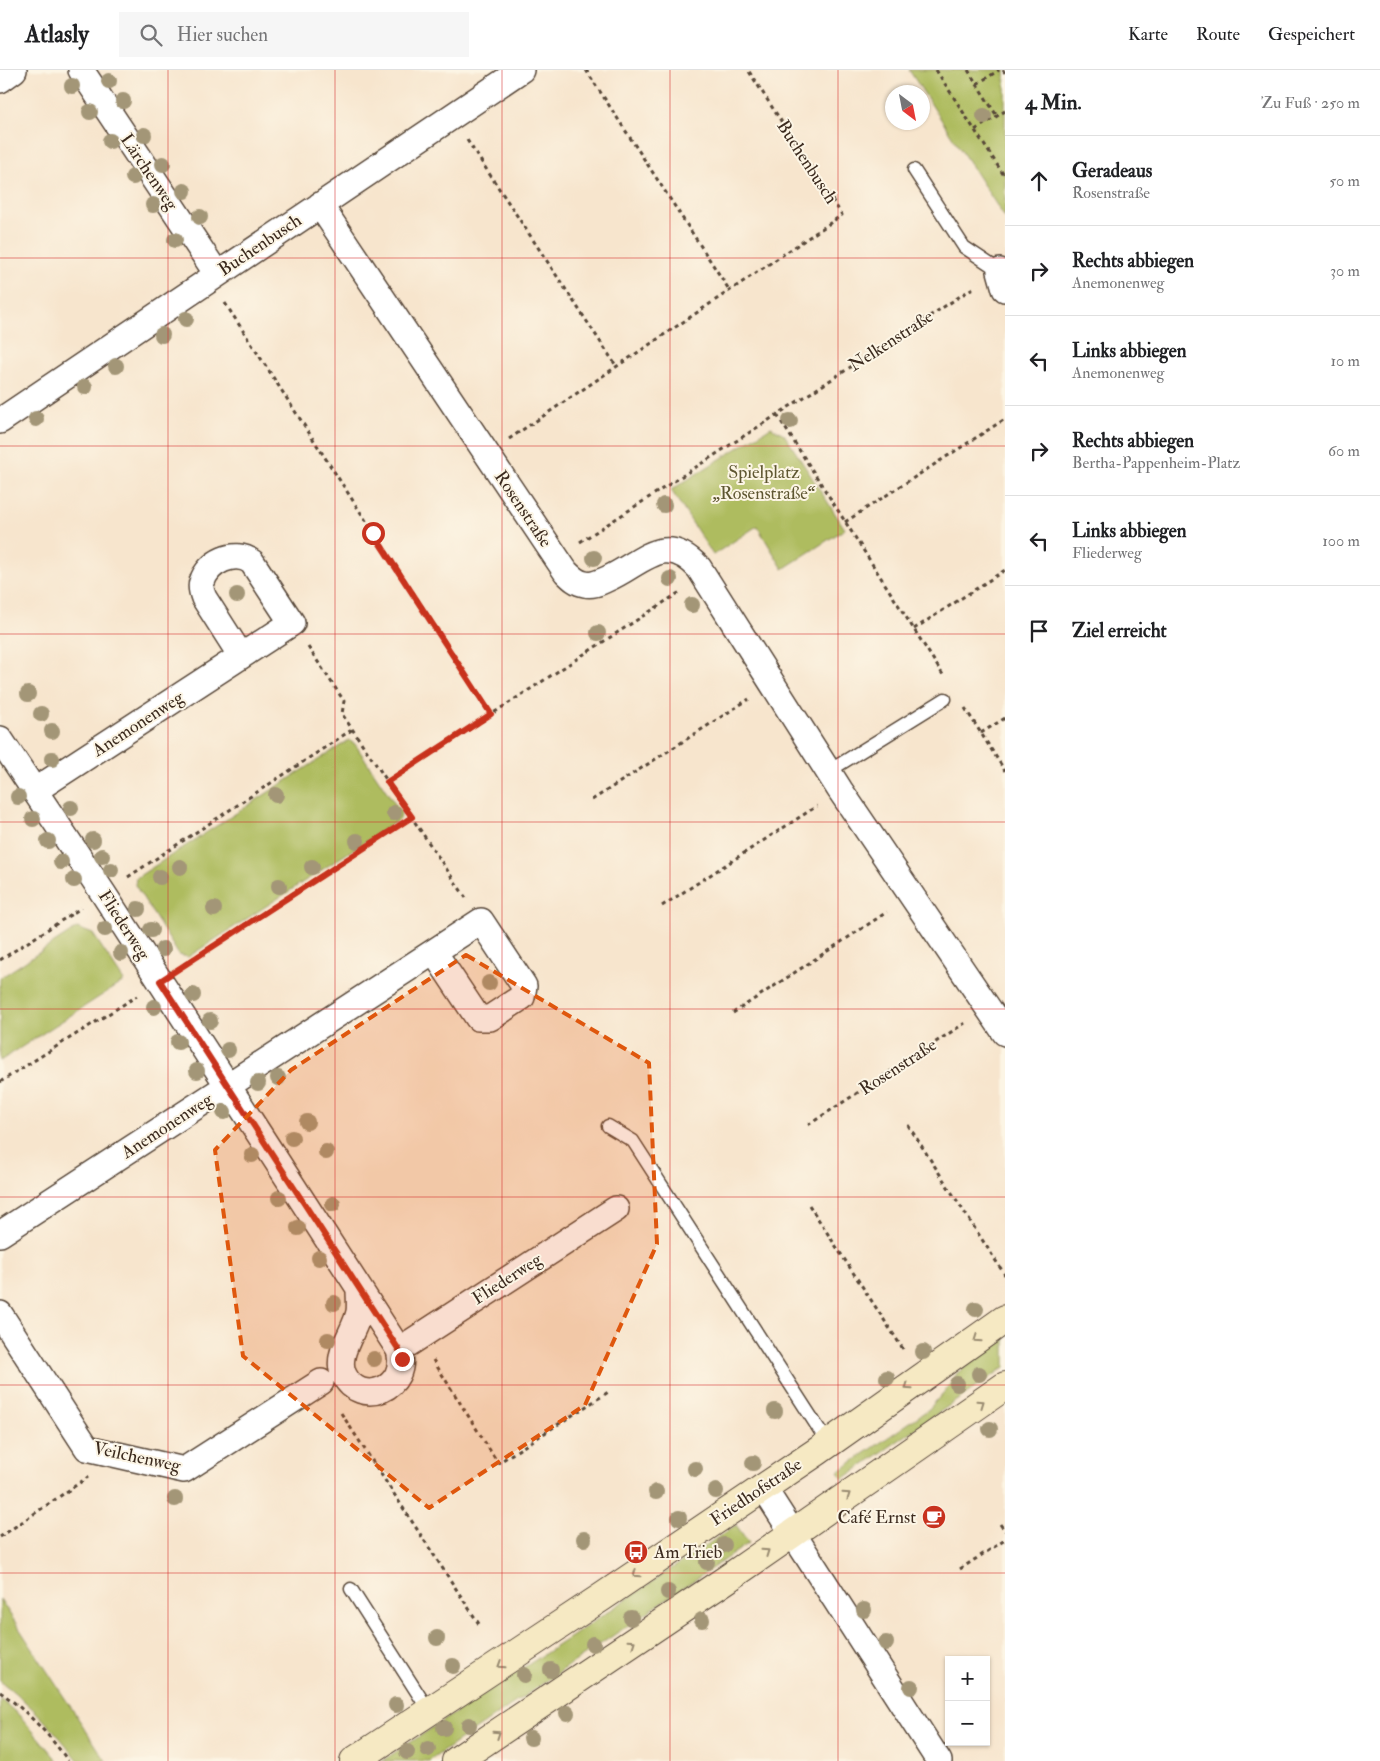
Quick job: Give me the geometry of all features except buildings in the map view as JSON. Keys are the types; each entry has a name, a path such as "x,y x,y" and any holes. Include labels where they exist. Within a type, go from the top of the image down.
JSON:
{"main road":[{"name":"Friedhofstraße","path":"354,1761 577,1614 828,1443 1005,1319"},
{"path":"456,1761 727,1579 1005,1386"}],"street":[{"path":"0,80 14,70"},
{"name":"Lärchenweg","path":"80,70 217,274"},
{"name":"Buchenbusch","path":"0,421 521,70"},
{"name":"Rosenstraße","path":"320,205 555,558 574,580 594,585 614,577 647,556 671,551 686,556 699,568 835,781 1005,1033"},
{"path":"241,656 204,598 202,591 202,582 206,574 219,561 239,557 247,558 252,562 292,623"},
{"name":"Anemonenweg","path":"34,791 292,623"},
{"name":"Fliederweg","path":"0,739 103,893 359,1289 409,1343 616,1209"},
{"path":"434,952 478,1018 490,1018 522,997 524,986 481,921"},
{"name":"Anemonenweg","path":"0,1234 481,921"},
{"path":"359,1289 359,1311 352,1334 343,1350 341,1359 344,1375 354,1386 363,1391 385,1389 392,1383 401,1368 402,1359 409,1343"},
{"name":"Veilchenweg","path":"0,1314 87,1448 184,1470 321,1382"},
{"path":"763,1487 939,1761"}],"lane":[{"path":"914,170 964,247 1002,280"},
{"path":"835,781 945,698"},
{"path":"608,1126 634,1141 828,1443"},
{"path":"351,1589 430,1711"}],"path":[{"path":"586,70 730,291"},
{"name":"Buchenbusch","path":"486,454 842,215 748,70"},
{"path":"936,70 1005,177"},
{"path":"968,70 996,116"},
{"path":"977,84 999,70"},
{"path":"975,130 1005,111"},
{"path":"462,132 617,366"},
{"name":"Nelkenstraße","path":"766,422 1002,280"},
{"name":"Buchenbusch","path":"224,303 491,714"},
{"path":"777,415 949,684"},
{"path":"845,522 1005,419"},
{"name":"Rosenstraße","path":"576,544 766,422"},
{"path":"914,629 1005,570"},
{"path":"387,782 682,591"},
{"path":"292,623 344,701 342,714 481,921"},
{"path":"592,800 774,684"},
{"path":"960,700 1005,771"},
{"path":"981,734 1005,718"},
{"path":"0,960 353,729"},
{"path":"662,906 835,781"},
{"path":"0,1082 160,981 412,817"},
{"path":"733,1012 912,896"},
{"name":"Rosenstraße","path":"808,1125 988,1008"},
{"path":"908,1125 1005,1275"},
{"path":"810,1205 905,1352"},
{"path":"409,1343 498,1463 610,1391"},
{"path":"321,1382 481,1627"},
{"path":"0,1537 120,1456"},
{"path":"1000,1524 1005,1531"},
{"path":"960,1569 1005,1540"},
{"path":"0,1692 35,1722 68,1761"}],"highlighted area":[{"path":"466,955 649,1063 657,1244 585,1405 429,1508 243,1356 215,1150 291,1070"}],"green space":[{"path":"909,70 1005,70 1005,218 930,102 930,85 919,85"},
{"name":"Spielplatz „Rosenstraße“","path":"771,427 784,434 845,529 783,569 757,526 713,555 671,490"},
{"path":"349,740 355,744 401,813 400,819 188,957 179,955 135,885 136,878"},
{"path":"77,928 93,934 124,981 0,1061 0,978"},
{"path":"1005,1339 1005,1367 843,1479 838,1472 929,1409 952,1383 957,1373"},
{"path":"736,1525 749,1543 429,1761 382,1761 587,1626"},
{"path":"0,1599 106,1761 79,1761 42,1718 0,1681"},
{"path":"0,1699 20,1716 58,1761 0,1761"}],"place":[{"name":"Café Ernst","path":"934,1517"},
{"name":"Am Trieb","path":"636,1552"}],"route":[{"path":"373,533 491,714 387,782 412,817 160,981 399,1350 402,1359"}]}
